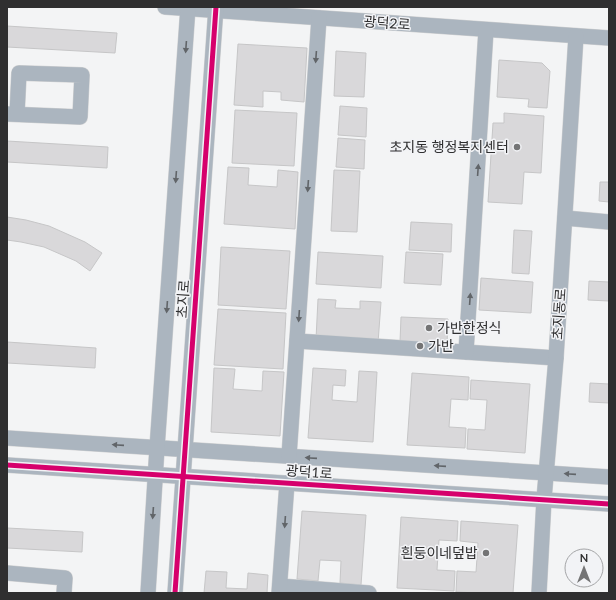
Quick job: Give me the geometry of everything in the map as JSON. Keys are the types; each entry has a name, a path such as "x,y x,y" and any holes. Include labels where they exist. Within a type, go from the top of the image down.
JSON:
{"street":[{"name":"광덕2로","path":"165,7 216,9 319,18 609,38"},
{"name":"초지로","path":"148,593 188,8"},
{"name":"초지로","path":"175,593 216,9"},
{"path":"289,456 319,18"},
{"path":"466,352 486,30"},
{"name":"초지동로","path":"539,593 544,499 556,358 576,36"},
{"path":"19,73 82,75 80,117 12,114 19,73"},
{"path":"565,218 609,222"},
{"path":"297,341 556,358"},
{"name":"광덕1로","path":"7,438 609,477"},
{"name":"광덕1로","path":"7,465 609,504"},
{"path":"288,483 279,590 369,593"},
{"path":"7,573 65,578 64,593"}],"building":[{"path":"7,26 117,33 115,53 7,47"},
{"path":"238,44 307,48 304,102 281,100 281,92 263,91 263,107 234,105"},
{"path":"336,51 366,53 364,97 334,96"},
{"path":"499,60 542,63 550,71 547,108 528,107 529,99 497,97"},
{"path":"340,106 367,108 366,137 338,135"},
{"path":"235,110 297,113 294,166 232,163"},
{"name":"초지동 행정복지센터","path":"504,113 544,116 541,173 524,172 522,204 488,202 493,123 504,123"},
{"path":"338,138 365,140 364,169 336,167"},
{"path":"7,141 108,147 107,168 7,162"},
{"path":"228,167 249,168 248,185 277,187 278,170 298,172 295,229 224,224"},
{"path":"334,170 360,171 357,232 331,231"},
{"path":"600,182 609,182 609,202 599,201"},
{"path":"7,217 49,226 85,242 102,253 90,271 76,261 44,247 7,240"},
{"path":"411,222 452,224 451,252 409,250"},
{"path":"514,230 532,231 529,274 512,273"},
{"path":"221,247 290,251 286,309 218,305"},
{"path":"318,252 383,256 381,288 316,284"},
{"path":"406,252 443,254 441,285 404,283"},
{"path":"481,278 533,282 531,313 479,310"},
{"path":"589,281 609,282 609,301 588,300"},
{"path":"318,299 336,300 335,308 360,309 360,301 381,302 378,343 316,339"},
{"path":"218,309 286,313 283,369 214,365"},
{"path":"401,317 448,319 447,345 400,342"},
{"path":"7,342 96,348 95,368 7,363"},
{"path":"214,368 235,369 233,389 262,391 263,371 284,372 280,436 211,432"},
{"path":"313,368 346,370 345,386 333,385 332,400 357,402 359,371 377,372 373,442 308,438"},
{"path":"412,373 469,377 468,400 451,399 449,427 466,428 465,448 407,445"},
{"path":"471,380 530,384 525,453 467,449 468,429 485,430 487,400 470,399"},
{"path":"590,383 609,384 609,403 589,402"},
{"path":"302,511 366,515 361,585 340,583 341,561 320,560 318,581 297,579"},
{"path":"401,517 458,521 457,541 439,540 437,570 455,571 454,591 397,588"},
{"path":"461,521 518,525 513,593 456,592 457,571 476,572 478,543 460,541"},
{"path":"7,528 83,532 82,552 7,548"},
{"path":"206,571 227,572 226,588 247,589 248,573 268,575 267,593 204,593"}],"cycle path":[{"path":"175,593 216,7"},
{"path":"7,465 609,504"}],"place":[{"name":"초지동 행정복지센터","path":"517,147"},
{"name":"가반한정식","path":"429,328"},
{"name":"가반","path":"420,346"},
{"name":"흰둥이네덮밥","path":"486,553"}]}
